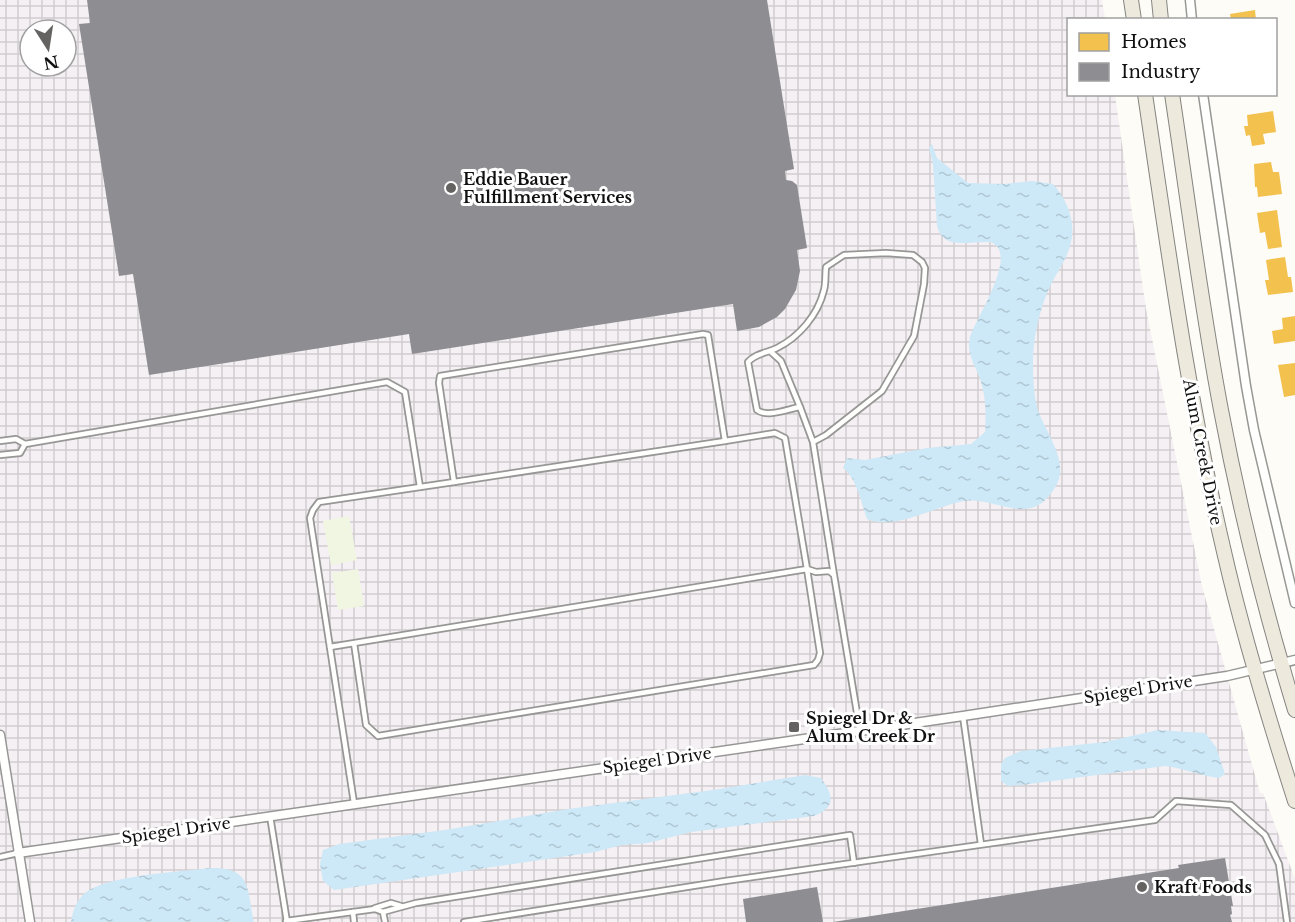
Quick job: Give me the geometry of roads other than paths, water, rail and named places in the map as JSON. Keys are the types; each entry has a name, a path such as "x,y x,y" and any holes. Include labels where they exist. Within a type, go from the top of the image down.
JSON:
{"main road":[{"path":"1131,0 1134,18"},
{"path":"1159,0 1161,18"},
{"name":"Alum Creek Drive","path":"1145,96 1192,397 1225,556 1254,670 1295,801"},
{"name":"Alum Creek Drive","path":"1172,96 1221,408 1243,515 1280,662 1295,710"}],"street":[{"path":"1190,0 1192,18"},
{"path":"1203,96 1246,387 1295,603"},
{"name":"Spiegel Drive","path":"18,853 963,716 1254,670 1295,660"},
{"path":"0,735 30,922"}],"lane":[{"path":"800,407 760,413 757,410 748,362 753,356 770,351 792,339 811,319 824,290 826,267 844,255 886,253 913,255 925,268 914,336 882,391 826,435 813,442"},
{"path":"454,482 439,384 440,376 704,334 708,335 725,441"},
{"path":"770,351 782,361 813,442 860,731"},
{"path":"0,441 16,439 25,444 387,382 405,392 420,487"},
{"path":"354,643 366,725 378,736 814,665 820,653 784,438 775,433 319,502 310,518 354,803"},
{"path":"0,455 20,453 25,444"},
{"path":"330,647 807,569 816,572 829,571 834,575"},
{"path":"963,716 981,844"},
{"path":"464,922 854,862 1155,820 1176,801 1231,805 1266,835 1279,864 1287,922"},
{"path":"270,816 287,921 321,919 375,909 391,903 401,906 850,835 854,862"},
{"path":"0,857 18,853"},
{"path":"375,909 383,912 394,911 401,906"},
{"path":"353,912 354,922"},
{"path":"383,912 385,922"}],"water":[{"path":"932,144 937,158 968,183 1004,184 1032,181 1053,184 1069,211 1072,227 1071,242 1042,308 1035,337 1033,359 1037,407 1058,455 1060,474 1057,484 1049,495 1039,505 1031,508 1016,509 964,501 902,520 878,522 867,519 855,484 843,468 847,458 865,460 927,448 971,444 985,432 983,391 969,344 999,272 1001,259 998,248 990,242 951,242 940,234 937,226 933,164 929,148"},
{"path":"1158,730 1205,733 1216,747 1225,774 1219,778 1165,766 1022,785 1008,786 1001,781 1001,764 1005,758 1021,751 1105,742"},
{"path":"805,775 821,778 831,800 826,809 814,816 691,832 648,843 622,845 595,852 334,890 323,881 320,864 323,850 339,844"},
{"path":"210,868 234,871 241,876 248,890 254,922 71,922 79,899 95,887 126,878"}],"place":[{"name":"Eddie Bauer Fulfillment Services","path":"451,188"},
{"name":"Spiegel Dr & Alum Creek Dr","path":"794,727"},
{"name":"Kraft Foods","path":"1142,887"}]}
